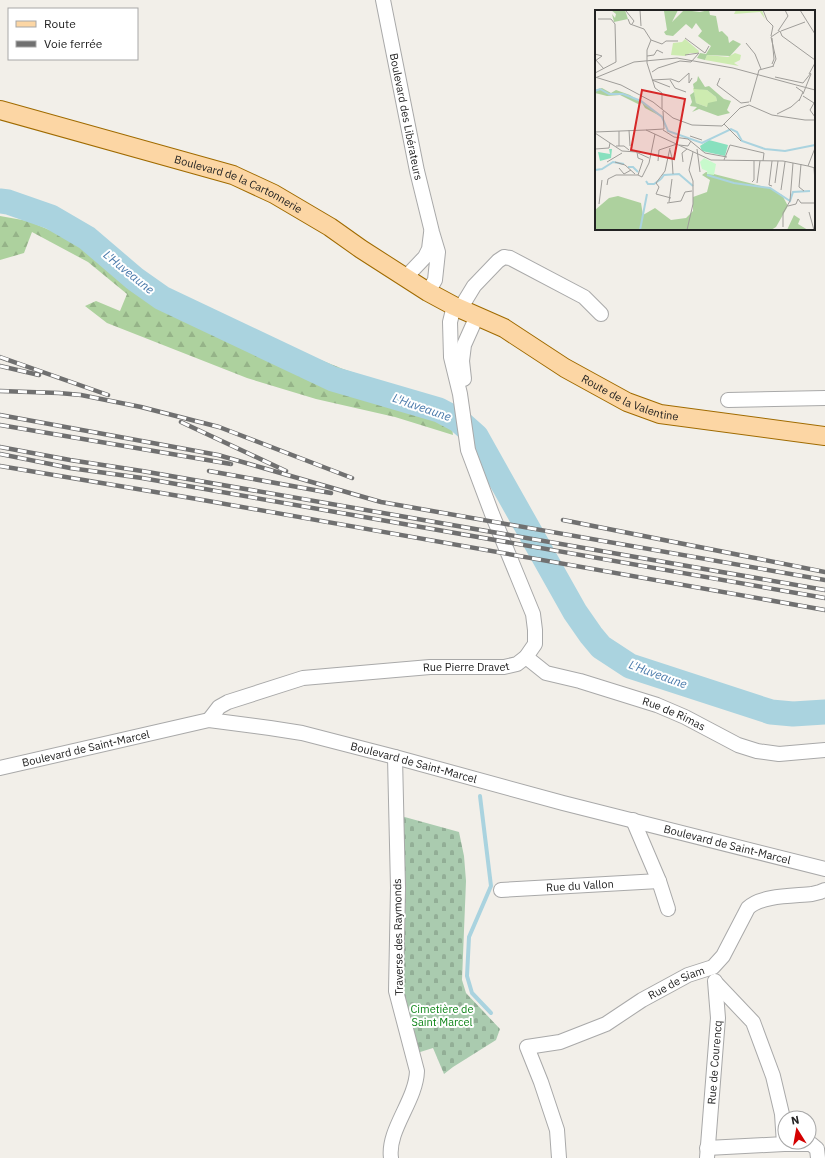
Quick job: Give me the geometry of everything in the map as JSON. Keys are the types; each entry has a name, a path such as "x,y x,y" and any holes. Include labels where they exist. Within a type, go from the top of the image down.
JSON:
{"main road":[{"name":"Boulevard de la Cartonnerie","path":"0,110 233,175 274,194 330,227 405,278 457,308"},
{"name":"Route de la Valentine","path":"457,308 504,328 565,368 627,402 660,414 825,436"}],"street":[{"name":"Boulevard des Libérateurs","path":"383,0 417,171 438,252 435,280 428,292"},
{"name":"Boulevard des Libérateurs","path":"405,278 425,257 429,249 432,232"},
{"path":"526,657 536,644 533,614 506,550 468,450 460,394 451,357 450,322 457,308 474,286 498,261 504,257 510,258 584,297 601,314"},
{"path":"460,394 464,385 462,361 464,345 478,316"},
{"path":"728,400 825,398"},
{"name":"Rue Pierre Dravet","path":"209,720 219,706 303,678 430,667 504,667 517,664 526,657"},
{"name":"Rue de Rimas","path":"526,657 546,673 580,681 657,705 685,717 738,746 756,751 779,754 825,750"},
{"name":"Boulevard de Saint-Marcel","path":"0,768 209,720 302,733 533,795 825,869"},
{"name":"Traverse des Raymonds","path":"391,1158 392,1140 416,1081 417,1071 396,991 398,888 395,757"},
{"path":"634,820 659,881 668,909"},
{"name":"Rue du Vallon","path":"501,890 659,881"},
{"name":"Rue de Siam","path":"559,1158 557,1130 526,1048 560,1042 606,1024 642,1000 688,975 713,966 724,956 748,908 753,904 763,900 816,893 825,890"},
{"name":"Rue de Courencq","path":"707,1153 718,1018 716,983 713,966"},
{"path":"716,983 753,1022 772,1076 781,1110"},
{"path":"707,1153 777,1145"}],"green space":[{"path":"0,216 28,221 90,247 134,285 343,369 449,405 453,435 395,417 316,399 247,378 107,323 85,306 96,301 120,311 127,294 88,262 32,232 24,253 0,260"},
{"name":"Cimetière de Saint Marcel","path":"401,816 459,832 464,856 466,881 462,980 466,993 500,1029 496,1040 444,1074 433,1048 417,1053 402,995"}],"waterway":[{"name":"L'Huveaune","path":"0,201 8,202 51,217 87,238 135,279 162,298 333,379 439,410 458,420 476,436 575,612 591,635 601,647 630,666 771,712 793,714 825,712"},
{"path":"480,796 491,886 469,937 467,976 472,993 491,1013"}],"railway":[{"path":"0,357 108,395"},
{"path":"0,366 39,375"},
{"path":"0,391 81,395 141,407 219,427 352,478"},
{"path":"0,415 218,455 381,502 825,580"},
{"path":"181,422 286,471"},
{"path":"0,425 231,464"},
{"path":"0,447 825,590"},
{"path":"0,454 70,468 142,478 825,598"},
{"path":"0,466 197,499 825,610"},
{"path":"209,471 331,493"},
{"path":"563,520 825,572"}]}
